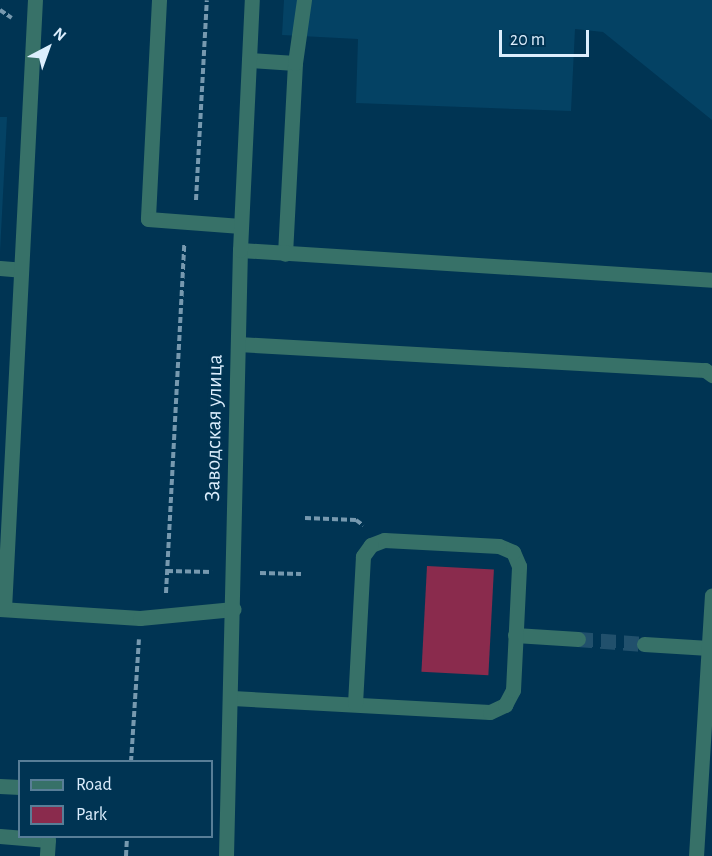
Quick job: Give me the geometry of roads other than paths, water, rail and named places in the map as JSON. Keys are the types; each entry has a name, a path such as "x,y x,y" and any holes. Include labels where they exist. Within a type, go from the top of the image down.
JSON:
{"street":[{"path":"35,0 2,609 141,618 234,609"},
{"path":"159,0 148,219 242,226"},
{"name":"Заводская улица","path":"226,856 232,698 240,250 252,0"},
{"path":"285,254 295,63 304,0"},
{"path":"249,60 295,63"},
{"path":"240,250 712,280"},
{"path":"0,268 21,270"},
{"path":"238,344 705,370 712,375"},
{"path":"232,698 490,712 505,705 513,690 519,566 513,552 499,546 384,540 371,544 363,556 355,704"},
{"path":"696,856 712,595"},
{"path":"515,635 578,639"},
{"path":"644,644 709,648"},
{"path":"0,786 18,787"},
{"path":"213,799 228,800"},
{"path":"0,836 18,838"},
{"path":"24,838 48,840 47,856"}],"tunnel":[{"path":"578,639 644,644"}]}
